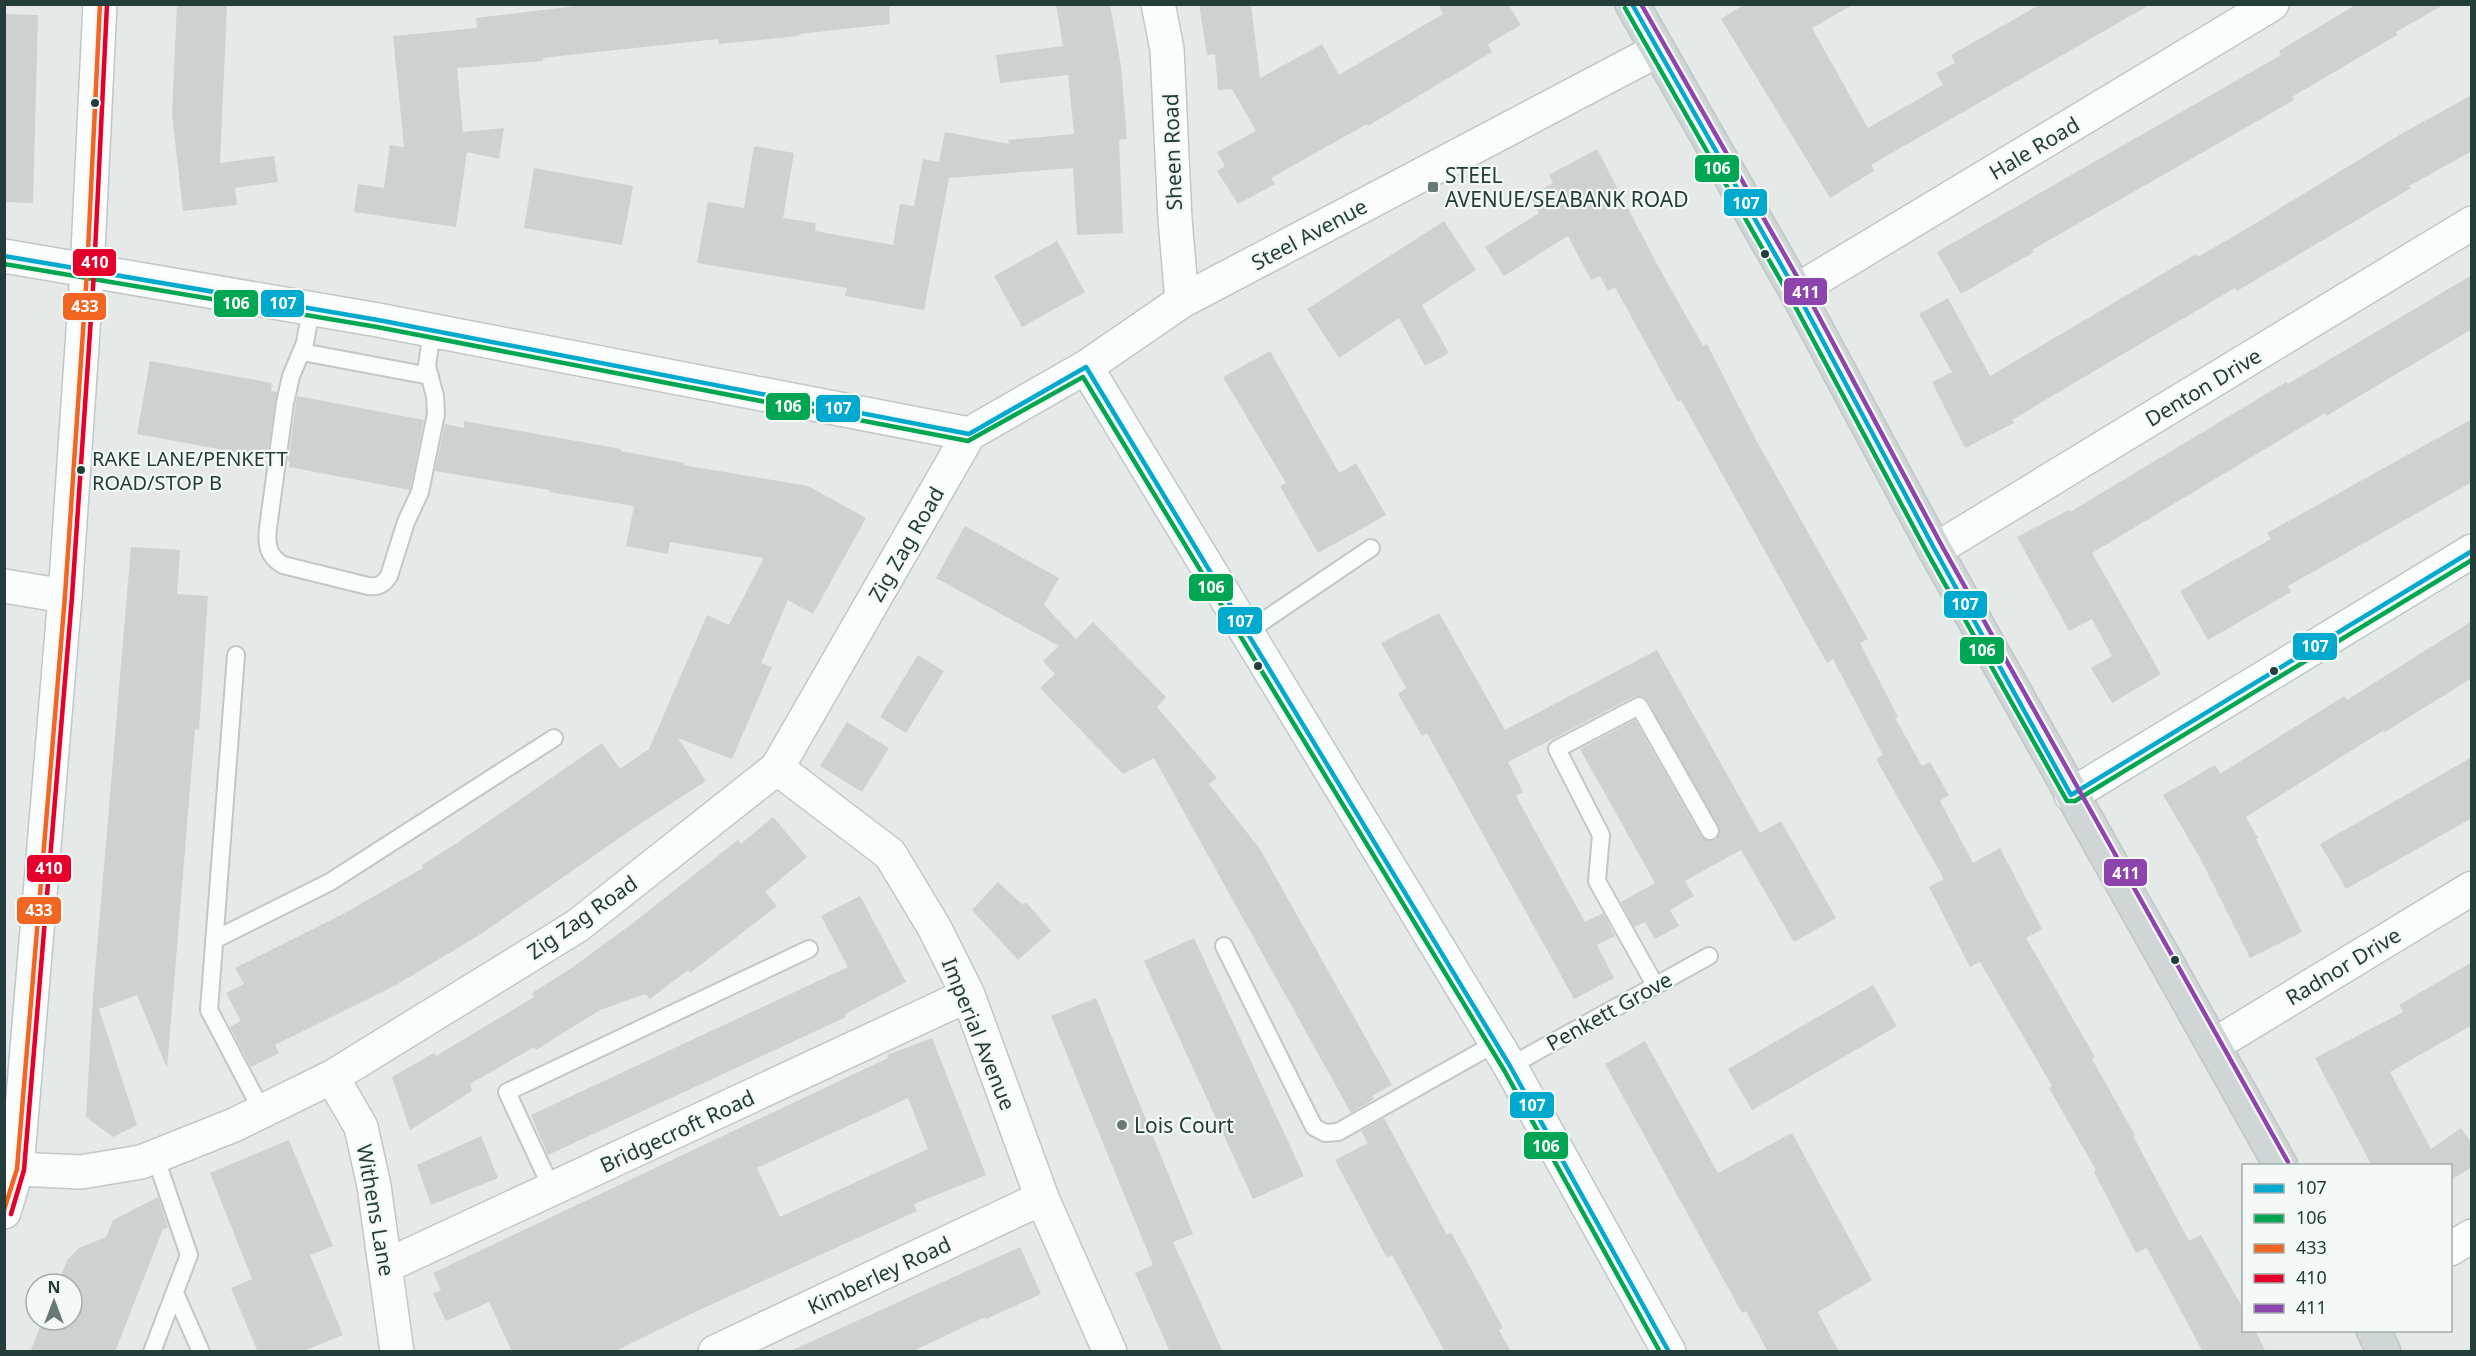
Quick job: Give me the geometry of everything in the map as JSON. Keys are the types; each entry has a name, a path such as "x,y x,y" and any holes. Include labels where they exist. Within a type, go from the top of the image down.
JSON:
{"main road":[{"path":"1632,4 1797,291 1935,550 2280,1164"},
{"path":"2374,1332 2384,1352"}],"street":[{"path":"4,1212 17,1169 64,596 87,272 100,4"},
{"name":"Sheen Road","path":"1158,4 1167,49 1174,219 1182,301"},
{"name":"Hale Road","path":"1797,291 2272,4"},
{"name":"Steel Avenue","path":"969,434 1086,367 1182,301 1658,50"},
{"name":"Denton Drive","path":"1935,550 2472,223"},
{"path":"4,256 432,331 969,434"},
{"path":"1086,367 1503,1055 1670,1352"},
{"name":"Zig Zag Road","path":"17,1169 81,1172 141,1162 262,1111 332,1077 577,926 777,768 969,434"},
{"path":"2071,795 2472,551"},
{"path":"4,586 64,596"},
{"name":"Imperial Avenue","path":"777,768 890,854 933,927 968,995 1042,1198 1110,1352"},
{"name":"Radnor Drive","path":"2214,1045 2472,888"},
{"name":"Bridgecroft Road","path":"386,1266 968,995"},
{"name":"Withens Lane","path":"332,1077 361,1127 374,1186 397,1352"},
{"name":"Kimberley Road","path":"715,1352 1042,1198"},
{"path":"2452,1248 2472,1236"}],"lane":[{"path":"311,309 302,352 291,376 285,403 267,528 268,549 272,559 283,565 368,586 376,587 384,584 389,576 406,522 420,492 436,414 435,396 428,366 432,331"},
{"path":"302,352 430,376"},
{"path":"1247,632 1371,548"},
{"path":"237,656 209,1010 262,1111"},
{"path":"1655,985 1597,881 1601,835 1557,749 1639,706 1710,831"},
{"path":"214,940 330,882 554,738"},
{"name":"Penkett Grove","path":"1224,946 1314,1127 1325,1133 1338,1132 1655,985 1709,956"},
{"path":"552,1189 507,1092 809,949"},
{"path":"152,1352 189,1255 155,1156"},
{"path":"175,1293 201,1352"}],"building":[{"path":"177,4 227,4 220,163 274,156 278,182 235,188 237,205 183,211 172,114"},
{"path":"592,4 889,4 890,24 799,34 799,36 719,44 718,39 542,58 543,61 457,68 463,132 504,128 499,159 467,152 456,227 354,212 358,184 384,188 390,145 404,147 393,36 477,28 476,18"},
{"path":"1056,4 1110,4 1121,66 1127,139 1119,140 1123,233 1077,235 1073,168 949,178 924,310 845,296 847,288 697,263 708,202 744,208 754,146 794,153 783,218 816,223 815,231 893,245 900,204 914,206 923,159 939,162 945,132 1009,144 1008,140 1074,134 1068,75 1000,83 996,55 1063,46"},
{"path":"1199,4 1251,4 1260,78 1322,44 1339,75 1443,14 1438,4 1508,4 1521,25 1488,44 1492,52 1368,126 1367,124 1271,178 1275,184 1238,204 1217,171 1225,166 1217,152 1256,131 1232,89 1218,90 1215,54 1207,55"},
{"path":"1745,4 1854,4 1812,28 1868,128 1943,85 1936,73 1955,63 1951,55 2041,4 2151,4 1871,165 1874,171 1830,198 1721,19"},
{"path":"2357,4 2445,4 2292,97 2294,100 2032,250 2034,252 1961,294 1937,252 2281,55 2279,51"},
{"path":"4,14 38,15 33,203 4,202"},
{"path":"2472,95 2472,151 2409,186 2411,188 2237,291 2235,288 2096,370 2012,420 2014,423 1965,448 1932,382 1952,372 1919,314 1948,298 1990,376 2196,254 2198,257 2251,226 2401,134"},
{"path":"1597,149 1657,264 1703,346 1707,344 1756,440 1868,639 1860,643 1898,717 1895,718 1922,766 1930,762 1949,795 1940,801 1973,863 2000,848 2042,929 2026,938 2095,1057 2092,1059 2135,1135 2133,1136 2189,1241 2201,1235 2242,1307 2242,1332 2256,1332 2266,1352 2203,1352 2147,1248 2136,1253 2094,1172 2096,1170 2049,1088 2052,1086 1980,962 1970,967 1929,887 1944,879 1876,759 1883,755 1833,659 1827,663 1681,400 1678,402 1615,287 1608,291 1600,276 1591,280 1568,236 1504,276 1485,247 1539,213 1530,196 1553,183 1549,175"},
{"path":"534,168 633,186 622,245 524,228"},
{"path":"1444,221 1476,270 1422,305 1449,353 1425,366 1399,318 1339,358 1307,309"},
{"path":"1057,241 1085,292 1022,327 994,276"},
{"path":"2472,275 2472,329 2326,416 2325,413 2092,553 2161,674 2112,703 2091,668 2112,656 2092,619 2069,631 2017,537 2069,510 2070,512 2286,382 2288,384"},
{"path":"1270,351 1339,473 1356,463 1386,515 1318,553 1280,486 1286,483 1223,377"},
{"path":"150,361 272,383 271,391 277,392 267,458 137,434"},
{"path":"297,396 424,420 410,490 289,467"},
{"path":"2472,419 2472,482 2288,586 2291,592 2208,640 2180,591 2271,539 2267,533"},
{"path":"464,421 621,449 621,451 684,463 683,465 808,486 866,518 813,614 788,600 761,663 772,667 732,759 678,738 706,781 481,934 396,985 275,1045 279,1053 251,1067 230,1027 241,1021 226,993 244,984 235,968 343,914 423,868 422,865 602,743 620,769 649,749 707,615 729,625 764,558 670,542 668,554 626,546 634,506 435,471 445,424 464,428"},
{"path":"965,526 1059,578 1044,605 1076,639 1093,622 1166,697 1157,707 1217,778 1209,784 1260,849 1392,1085 1372,1096 1374,1099 1351,1113 1154,758 1123,774 1040,688 1055,674 1043,661 1059,646 936,578"},
{"path":"131,547 180,550 177,594 208,596 199,730 195,729 167,1068 137,995 99,1009 137,1125 113,1137 86,1117 93,996"},
{"path":"1439,613 1505,730 1657,650 1760,833 1781,821 1836,918 1794,942 1741,850 1685,881 1694,896 1670,910 1679,926 1655,939 1645,922 1634,927 1621,902 1655,883 1580,749 1635,720 1701,836 1711,841 1716,840 1720,832 1648,701 1644,697 1635,696 1508,762 1523,792 1516,796 1585,922 1603,913 1615,936 1597,945 1614,978 1574,999 1427,733 1422,736 1398,694 1406,688 1381,643"},
{"path":"2472,621 2472,678 2385,732 2384,730 2246,817 2302,932 2250,958 2200,858 2163,795 2215,765 2220,774 2344,696 2347,700"},
{"path":"918,655 944,671 906,733 880,717"},
{"path":"847,722 889,748 862,792 820,766"},
{"path":"2472,757 2472,818 2346,889 2320,844"},
{"path":"773,817 807,857 765,892 777,906 690,973 688,970 650,999 645,994 600,1010 536,1050 534,1047 470,1084 472,1091 410,1130 392,1077 434,1053 436,1056 534,997 532,993 570,969 633,923 738,840 741,844"},
{"path":"998,882 1023,905 1026,902 1051,931 1018,960 972,910"},
{"path":"860,896 906,982 845,1014 846,1017 548,1155 531,1115 848,967 821,916"},
{"path":"1194,938 1304,1176 1253,1199 1144,961"},
{"path":"2472,962 2472,1025 2390,1072 2431,1149 2461,1128 2472,1144 2472,1167 2453,1179 2452,1164 2371,1164 2315,1058 2403,1012 2399,1005"},
{"path":"1873,985 1897,1026 1752,1110 1728,1069"},
{"name":"Lois Court","path":"1096,998 1193,1234 1173,1242 1223,1352 1170,1352 1135,1273 1153,1265 1051,1016"},
{"path":"932,1038 986,1175 914,1204 917,1211 613,1352 512,1352 489,1302 446,1321 433,1294 441,1290 433,1273 888,1058 887,1055","holes":["908,1098 928,1149 780,1217 757,1168"]},
{"path":"1645,1041 1718,1173 1792,1133 1872,1280 1818,1312 1839,1352 1768,1352 1746,1311 1742,1313 1605,1064"},
{"path":"1384,1118 1447,1235 1451,1232 1503,1328 1499,1330 1511,1352 1445,1352 1392,1255 1387,1258 1335,1160 1368,1143 1361,1131"},
{"path":"481,1136 498,1178 431,1205 417,1165"},
{"path":"289,1140 333,1246 310,1255 343,1335 301,1352 258,1352 231,1288 252,1279 210,1173"},
{"path":"158,1197 168,1227 163,1229 115,1352 30,1352 38,1332 84,1332 84,1272 62,1272 67,1260 79,1248 106,1237 113,1220"},
{"path":"1020,1247 1041,1294 986,1319 985,1317 911,1352 788,1352"}],"transit line":[{"name":"433","path":"4,1210 17,1169 65,596 87,272 100,4"},
{"name":"410","path":"11,1214 24,1170 72,597 94,273 107,4"},
{"name":"107","path":"1632,4 1796,291 1935,550 2071,795 2472,551"},
{"name":"411","path":"1641,4 1803,287 1942,546 2288,1162"},
{"name":"106","path":"1625,8 1789,295 1928,554 2067,801 2075,801 2472,560"},
{"name":"107","path":"4,256 378,320 969,434 1086,367 1510,1066 1669,1352"},
{"name":"106","path":"4,264 377,327 968,441 1083,377 1504,1070 1660,1352"}],"place":[{"name":"STEEL AVENUE/SEABANK ROAD","path":"1433,187"},
{"name":"RAKE LANE/PENKETT ROAD/STOP B","path":"81,470"},
{"name":"Lois Court","path":"1122,1125"}]}
